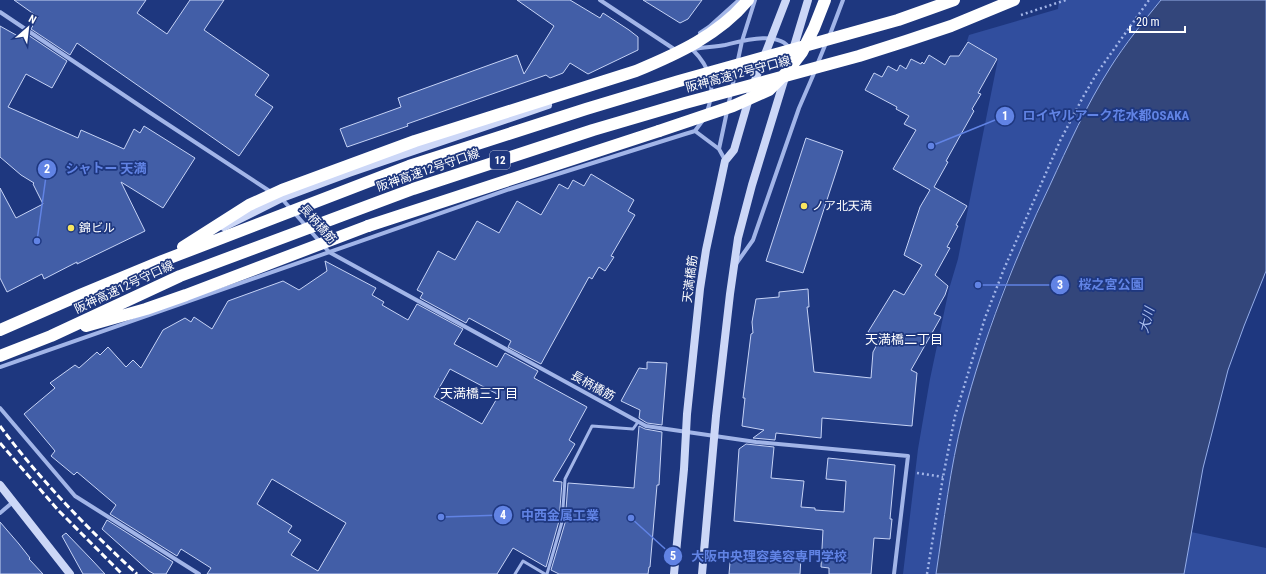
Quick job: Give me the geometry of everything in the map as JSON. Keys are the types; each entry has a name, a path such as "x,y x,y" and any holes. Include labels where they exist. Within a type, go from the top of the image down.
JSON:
{"highway":[{"path":"162,261 249,205 282,190 416,141 636,71 657,62 708,36 726,22 748,0"},
{"path":"51,336 146,309 368,226 733,106 769,90 786,73 802,52 814,28 825,0"},
{"name":"阪神高速12号守口線","path":"0,330 162,261 409,166 608,102 892,22 954,0"},
{"name":"阪神高速12号守口線","path":"0,356 51,336 180,276 413,189 684,103 859,56 952,26 1014,0"}],"street":[{"path":"600,0 674,49 692,49 772,38 787,44 792,52"},
{"path":"697,35 709,28 739,0"},
{"path":"719,149 742,41 755,0"},
{"name":"天満橋筋","path":"674,574 686,432 701,281 706,250 725,161 734,150 752,88 786,0"},
{"path":"702,574 714,435 726,326 738,238 808,0"},
{"path":"734,267 753,240 766,198 799,108 843,0"},
{"name":"長柄橋筋","path":"0,12 148,112 282,198 329,252 646,426 756,442 908,456 894,574"},
{"path":"0,335 282,198 584,92 644,65 686,42"},
{"path":"0,367 510,189 695,131 706,115 712,91 711,78 705,65 692,49"},
{"path":"695,131 719,149 725,161"},
{"path":"0,408 75,496 199,574"},
{"path":"0,485 70,574"},
{"path":"0,513 13,502"}],"lane":[{"path":"515,574 523,561 546,574 562,522 565,479 592,426 633,428 638,422"}],"path":[{"path":"927,574 942,477 955,416 985,318 1004,269 1060,141 1097,73 1149,0"},
{"path":"915,473 942,477"}],"shaded area":[{"path":"1059,0 1161,0 1135,33 1069,145 1007,280 990,326 963,417 949,483 936,574 903,574 918,449 930,379 949,289 958,259 998,59 967,41 969,35 1058,9"},
{"path":"1191,532 1266,548 1266,574 1184,574"}],"water":[{"name":"大川","path":"1161,0 1266,0 1266,271 1228,370 1203,468 1184,574 936,574 958,436 980,357 1012,270 1037,213 1093,96 1122,50"}],"building":[{"path":"14,0 146,0 137,13 167,34 190,0 224,0 204,30 269,75 255,95 273,107 239,156 77,43 70,55 31,29 38,17"},
{"path":"517,0 570,0 600,18 603,13 638,37 638,50 588,74 570,63 563,73 550,78 546,75 407,124 408,126 347,147 340,129 401,107 398,98 517,55 524,74 554,26"},
{"path":"643,0 702,0 688,19 680,23"},
{"path":"0,26 25,40 28,35 67,61 52,88 26,74 8,107 78,138 81,130 124,149 134,129 140,133 144,126 195,158 163,208 121,182 145,231 44,279 42,274 7,292 0,278 0,188 16,218 43,204 33,184 34,183 21,175 0,157"},
{"path":"968,42 997,59 978,93 981,94 972,109 974,111 946,161 948,162 934,187 967,206 956,225 958,226 947,247 950,248 935,275 948,286 945,295 934,314 941,317 911,370 917,373 912,426 822,418 821,438 776,433 775,440 753,438 764,430 742,426 745,398 743,398 751,334 753,333 752,322 756,299 779,297 779,292 808,289 809,307 807,307 814,372 871,378 873,352 880,339 868,332 894,290 904,295 922,265 904,255 920,207 930,190 893,169 916,130 904,124 909,116 896,109 897,107 865,90 874,73 882,77 888,66 897,71 900,65 906,69 911,59 924,64 929,55 945,65 950,56 959,56"},
{"name":"ノア北天満","path":"806,138 843,151 803,273 766,261"},
{"path":"591,174 634,200 628,211 635,215 611,256 614,257 605,271 599,267 592,279 589,277 541,364 508,347 511,341 469,318 466,323 420,298 423,293 417,290 438,251 455,260 477,221 499,233 517,201 541,215 559,184 568,189 573,180 584,186"},
{"path":"325,261 376,288 372,295 384,302 382,305 408,320 417,304 463,329 454,344 497,367 505,353 538,371 534,378 587,407 569,440 575,444 553,481 562,482 559,521 546,567 513,548 497,574 207,574 211,568 181,549 177,556 110,514 116,505 77,472 74,475 51,456 55,451 24,414 55,388 50,383 75,365 79,368 97,352 100,355 108,347 126,367 133,360 141,368 163,330 185,318 191,322 194,317 212,329 228,301 283,281 299,290 327,271","holes":["450,369 499,395 482,424 434,397","272,479 346,523 318,571 291,555 301,540 288,532 292,526 257,504"]},
{"path":"647,362 667,363 662,425 647,423 639,418 640,410 621,401 639,368 647,369"},
{"path":"639,426 645,429 662,432 659,485 657,485 650,567 648,574 559,574 551,570 565,523 568,483 634,488"},
{"path":"746,444 774,447 771,478 804,481 801,507 815,508 815,510 844,512 846,481 826,479 828,458 895,465 890,519 892,519 890,539 874,538 871,574 829,574 829,568 821,567 823,530 734,521 739,449"},
{"path":"107,520 173,562 166,574 154,574 149,571 102,529"},
{"path":"0,522 30,558 29,559 43,574 0,574"},
{"path":"66,533 105,574 83,574 62,536"},
{"path":"731,551 801,557 800,574 729,574"}],"railway":[{"path":"0,426 48,485 137,574"},
{"path":"0,443 58,510 122,574"}],"place":[{"name":"ロイヤルアーク花水都OSAKA","path":"931,146"},
{"name":"ノア北天満","path":"804,206"},
{"name":"錦ビル","path":"71,228"},
{"name":"シャトー 天満","path":"37,241"},
{"name":"桜之宮公園","path":"978,285"},
{"name":"中西金属工業","path":"441,517"},
{"name":"大阪中央理容美容専門学校","path":"631,518"}],"district":[{"name":"天満橋二丁目","path":"904,339"},
{"name":"天満橋三丁目","path":"479,393"}]}
